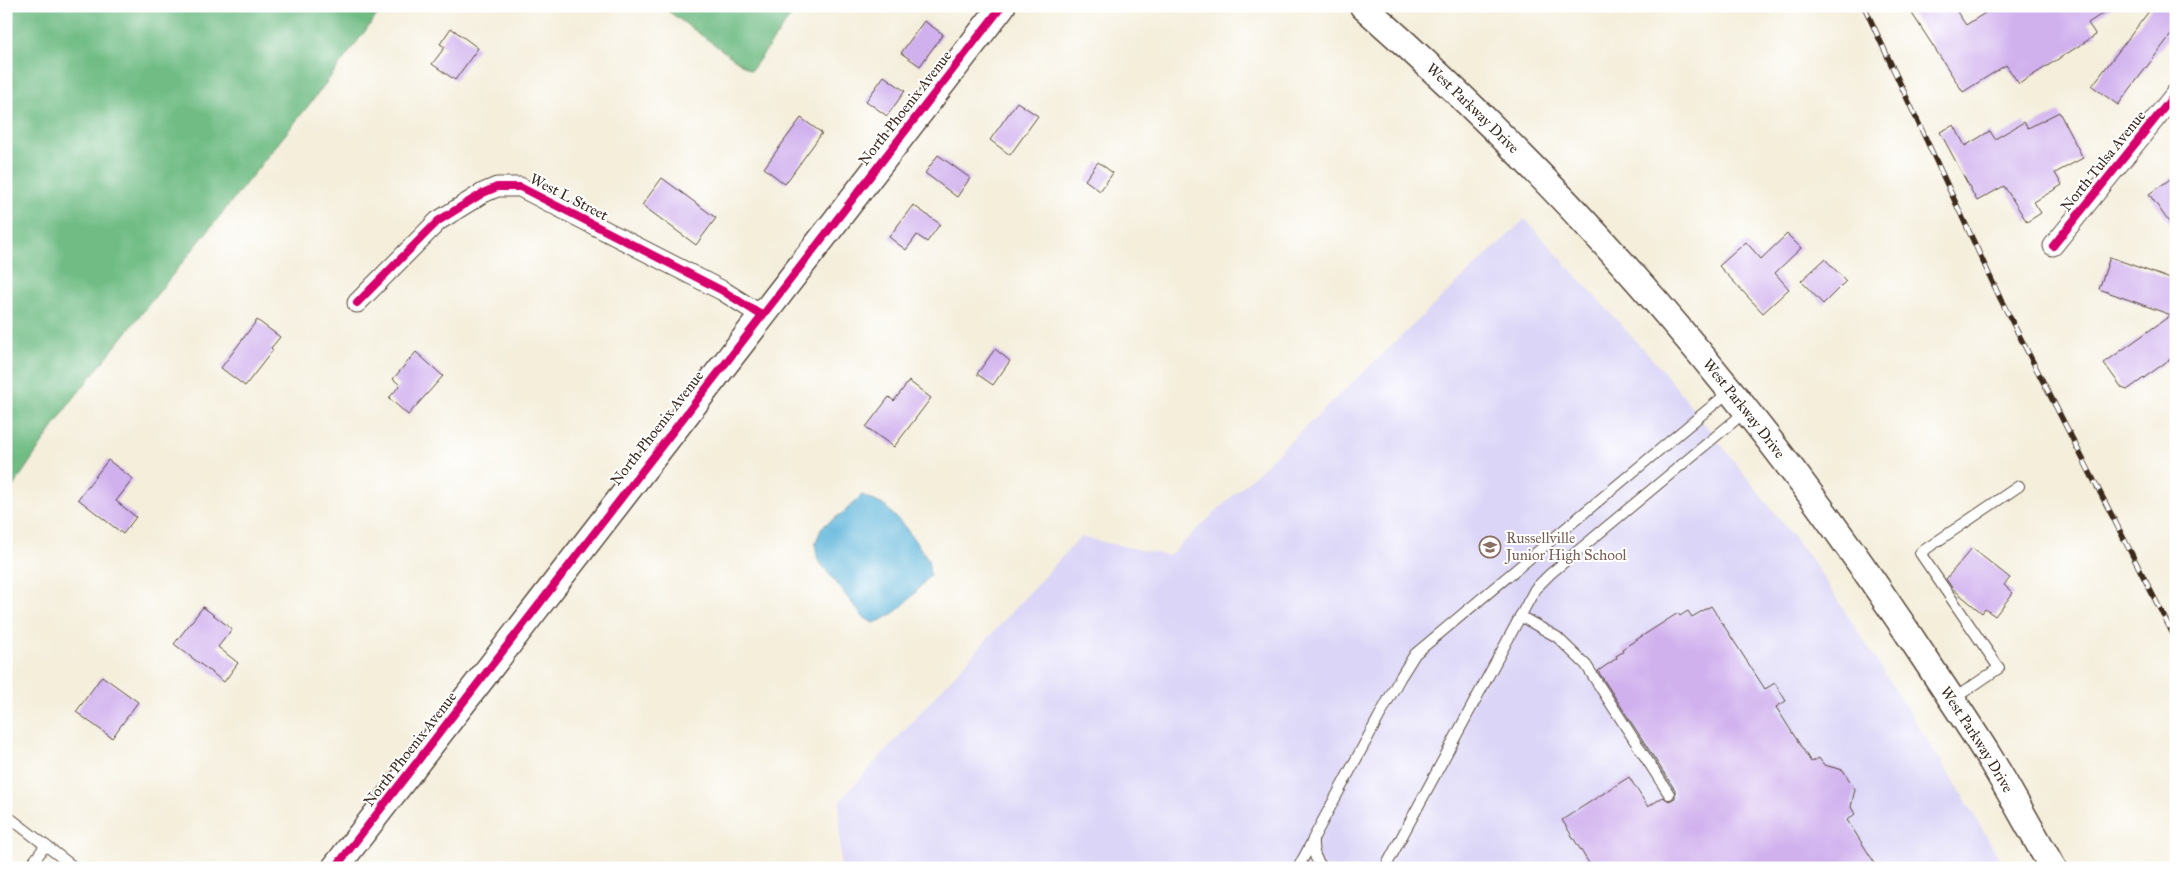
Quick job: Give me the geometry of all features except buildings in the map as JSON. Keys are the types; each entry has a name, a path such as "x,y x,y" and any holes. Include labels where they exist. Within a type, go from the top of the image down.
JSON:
{"main road":[{"name":"North Phoenix Avenue","path":"335,868 761,315 1002,6"},
{"name":"West Parkway Drive","path":"1363,6 1400,38 1510,144 1592,230 1683,331 1731,390 1823,511 1894,612 1988,755 2053,868"}],"street":[{"name":"North Tulsa Avenue","path":"2053,246 2176,93"},
{"name":"West L Street","path":"357,304 438,221 496,187 520,187 714,287 761,315"}],"lane":[{"path":"1298,868 1400,678 1415,654 1731,390"},
{"path":"1385,868 1520,616 1542,581 1747,410"},
{"path":"1952,700 1999,668 1920,553 2019,486"},
{"path":"1520,616 1557,637 1586,665 1669,794"},
{"path":"6,815 75,868"},
{"path":"1313,839 1312,848 1320,865 1324,868"},
{"path":"29,868 45,846"}],"shaded area":[{"name":"Russellville Junior High School","path":"1525,219 1664,372 1814,563 1960,791 2005,868 840,868 840,801 1080,537 1169,556"}],"green space":[{"path":"6,6 384,6 316,96 69,404 6,497"},
{"path":"661,6 798,6 751,71"}],"water":[{"path":"862,495 885,506 905,527 928,559 930,575 912,597 898,610 873,623 863,617 818,560 815,544 822,527 844,512"}],"railway":[{"path":"1864,6 2000,298 2176,640"}],"cycle path":[{"path":"335,868 1002,6"},
{"path":"2053,246 2176,93"},
{"path":"357,303 438,221 483,193 497,187 520,187 723,291 761,315"}],"place":[{"name":"Russellville Junior High School","path":"1490,547"}]}
